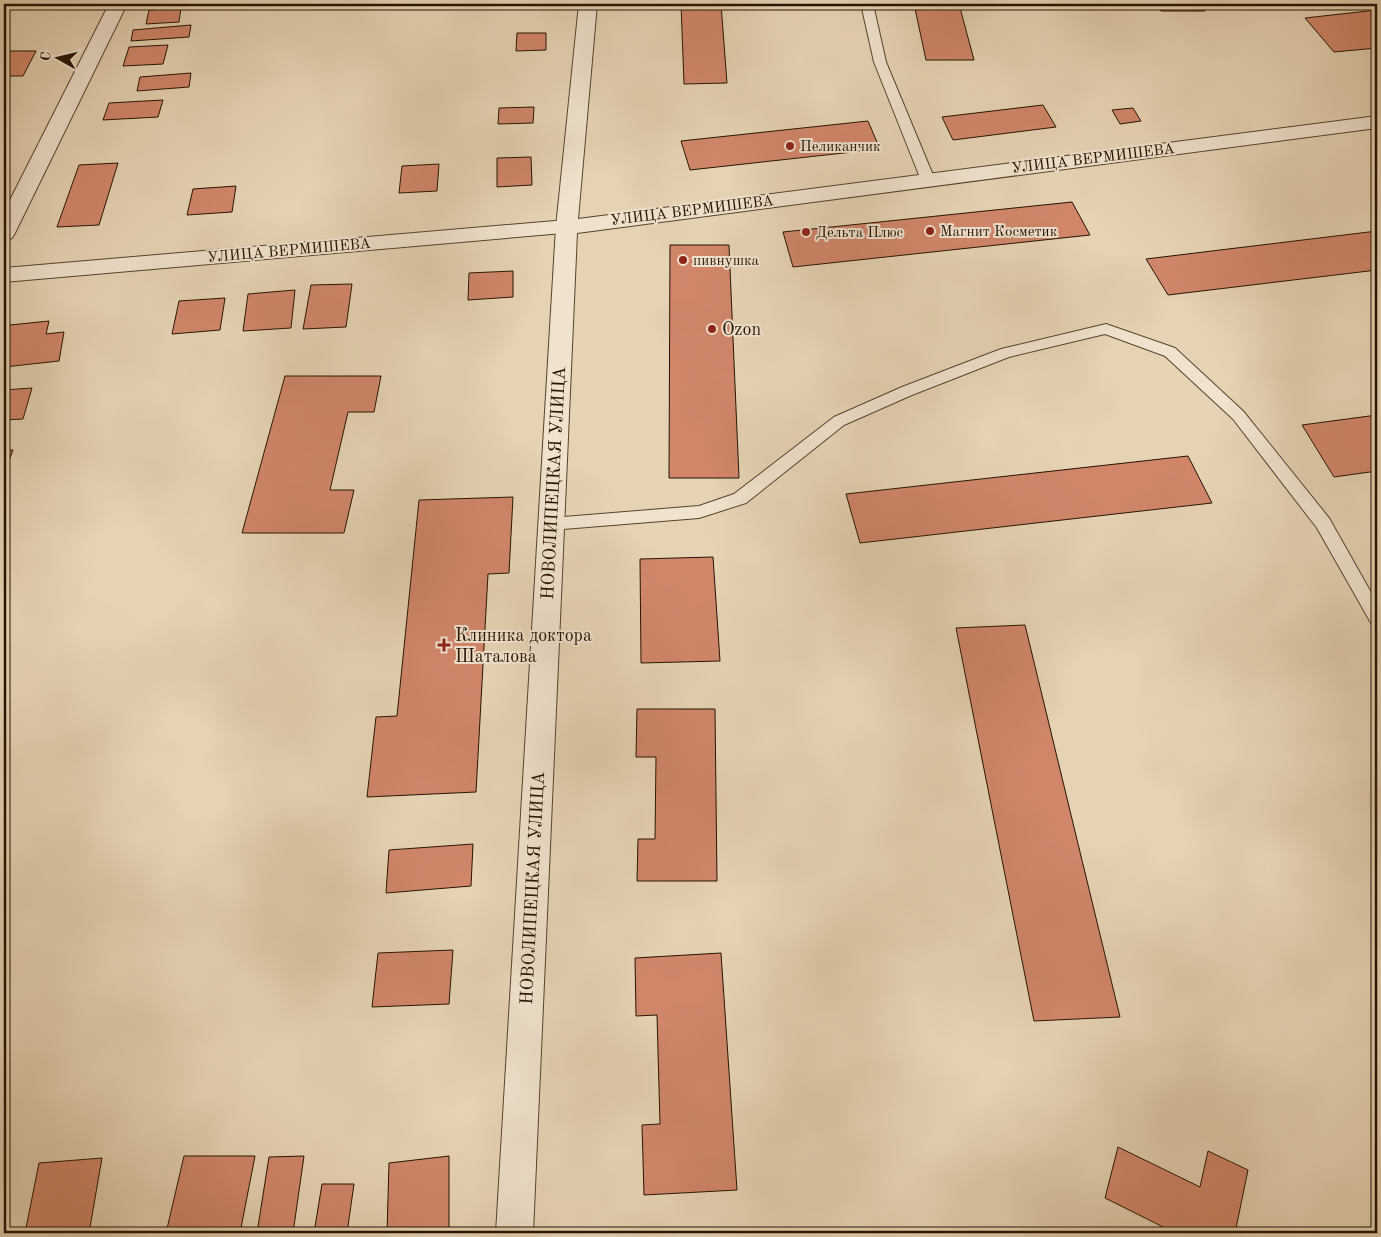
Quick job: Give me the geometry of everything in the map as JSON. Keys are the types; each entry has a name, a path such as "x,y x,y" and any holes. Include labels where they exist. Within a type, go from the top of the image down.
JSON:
{"street":[{"path":"4,233 118,4"},
{"name":"НОВОЛИПЕЦКАЯ УЛИЦА","path":"514,1233 567,227 588,4"},
{"name":"УЛИЦА ВЕРМИШЕВА","path":"4,275 567,227 1377,122"}],"lane":[{"path":"867,4 880,62 928,180"},
{"path":"551,524 699,512 740,499 839,421 907,391 1006,353 1106,329 1170,352 1238,415 1324,523 1377,618"}],"building":[{"path":"26,4 59,4 57,7 24,6"},
{"path":"681,4 721,4 727,83 684,84"},
{"path":"914,4 959,4 974,60 926,60"},
{"path":"1110,4 1111,5 1068,5"},
{"path":"1158,4 1202,4 1205,11 1161,11"},
{"path":"181,8 179,22 146,24 149,10"},
{"path":"1377,10 1377,48 1334,52 1305,18"},
{"path":"191,25 189,37 131,41 133,30"},
{"path":"517,33 546,33 546,50 516,51"},
{"path":"168,45 163,64 123,66 129,47"},
{"path":"4,51 36,51 23,76 4,76"},
{"path":"191,73 189,87 137,91 140,77"},
{"path":"163,100 158,117 103,120 109,103"},
{"path":"1043,105 1056,127 953,140 942,117"},
{"path":"534,107 533,123 498,124 499,108"},
{"path":"1133,108 1141,121 1120,124 1112,110"},
{"path":"868,121 880,149 690,170 681,141"},
{"path":"531,157 532,185 497,187 497,158"},
{"path":"118,163 99,225 57,227 79,165"},
{"path":"439,164 437,191 399,193 402,166"},
{"path":"236,186 232,212 187,215 193,189"},
{"path":"1072,202 1090,235 793,267 783,232"},
{"path":"1377,231 1377,270 1168,295 1146,259"},
{"path":"670,245 729,245 739,478 669,478"},
{"path":"513,271 513,297 468,300 469,273"},
{"path":"352,284 346,327 303,329 311,285"},
{"path":"295,290 291,328 243,331 248,294"},
{"path":"225,298 220,330 172,334 179,301"},
{"path":"49,321 46,334 64,332 59,361 4,367 4,350 10,325"},
{"path":"285,376 381,376 374,412 348,412 330,490 354,490 344,533 242,533"},
{"path":"32,388 23,419 4,420 4,390"},
{"path":"1377,415 1377,471 1334,477 1302,425"},
{"path":"4,450 13,450 4,474"},
{"path":"1188,456 1212,503 860,543 846,494"},
{"name":"Клиника доктора Шаталова","path":"513,497 509,573 488,574 476,792 367,797 376,717 397,716 419,500"},
{"path":"713,557 720,661 641,663 640,559"},
{"path":"1025,625 1120,1017 1034,1021 956,628"},
{"path":"637,709 715,709 717,881 637,881 638,839 655,839 656,757 636,757"},
{"path":"473,844 471,886 386,893 389,850"},
{"path":"453,950 449,1004 372,1007 378,953"},
{"path":"721,953 737,1190 644,1195 642,1125 660,1124 657,1015 636,1016 635,958"},
{"path":"1118,1147 1200,1187 1208,1151 1248,1170 1235,1233 1175,1233 1105,1198"},
{"path":"184,1156 255,1156 240,1233 166,1233"},
{"path":"304,1156 293,1233 257,1233 269,1157"},
{"path":"449,1156 449,1233 387,1233 389,1163"},
{"path":"102,1158 89,1233 25,1233 39,1163"},
{"path":"322,1184 354,1184 347,1233 314,1233"}],"place":[{"name":"Пеликанчик","path":"790,146"},
{"name":"Магнит Косметик","path":"930,231"},
{"name":"Дельта Плюс","path":"806,232"},
{"name":"пивнушка","path":"683,260"},
{"name":"Ozon","path":"712,329"},
{"name":"Клиника доктора Шаталова","path":"444,645"}]}
